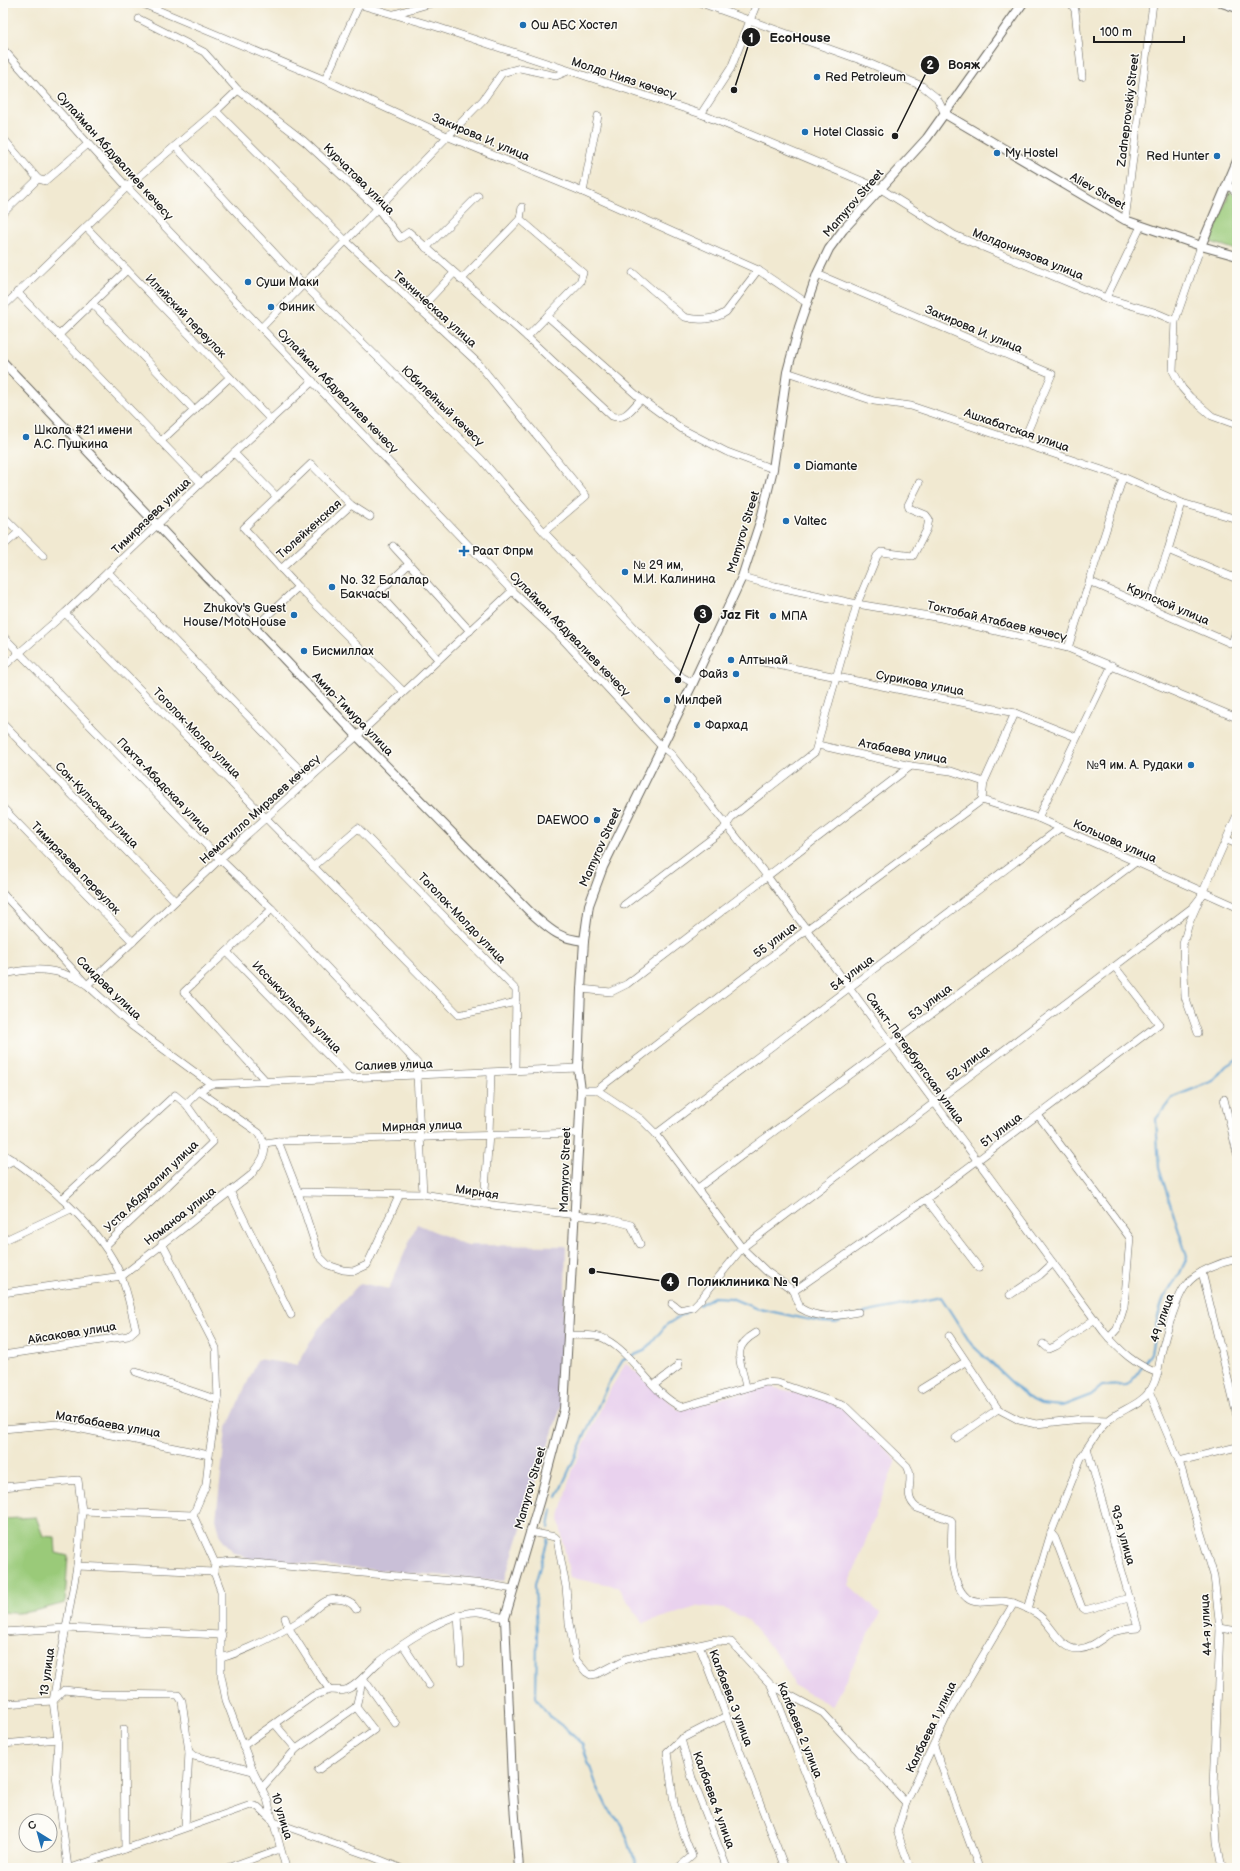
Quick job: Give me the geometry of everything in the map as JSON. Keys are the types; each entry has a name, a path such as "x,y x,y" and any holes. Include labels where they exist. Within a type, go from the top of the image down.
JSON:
{"main road":[{"name":"Mamyrov Street","path":"519,1868 512,1780 504,1618 530,1532 564,1409 576,1216 581,1090 578,1068 581,989 586,920 595,887 742,577 761,520 773,469 787,372 799,327 817,274 829,249 843,230 927,138 1022,3"},
{"path":"1222,3 1237,8"},
{"name":"Aliev Street","path":"944,114 1125,220 1200,246 1237,256"},
{"path":"1200,246 1228,185 1237,161"},
{"name":"Амир-Тимура улица","path":"3,362 357,736 543,923 555,934 584,941"}],"street":[{"name":"Закирова И. улица","path":"141,3 325,80 449,137 583,192 758,270 807,303"},
{"path":"393,14 432,3"},
{"path":"701,3 866,62 922,86 937,98 944,114"},
{"path":"701,114 731,68 756,3"},
{"path":"1071,3 1075,10 1082,77"},
{"name":"Zadneprovskiy Street","path":"1125,220 1153,3"},
{"path":"325,80 356,4"},
{"name":"Молдо Нияз көчөсү","path":"356,4 434,26 568,72 701,114 881,189"},
{"name":"Курчатова улица","path":"139,19 204,52 238,90 304,141 378,209 400,238 409,232 612,416 618,418 625,416 641,399"},
{"name":"Сулайман Абдувалиев көчөсү","path":"3,49 127,188 512,590 556,632 661,746"},
{"path":"262,328 449,137 483,100 502,73 520,68 556,76 568,72"},
{"path":"3,307 127,188 238,90"},
{"name":"Техническая улица","path":"216,111 347,242 478,363 586,496 544,532"},
{"path":"583,192 598,116"},
{"path":"3,138 38,179 45,181 88,144"},
{"name":"Юбилейный көчөсү","path":"175,146 304,285 481,459 544,532 666,661 682,677 693,683"},
{"path":"3,213 38,179"},
{"path":"1228,185 1237,193"},
{"name":"Молдониязова улица","path":"881,189 954,235 1106,298 1154,312 1174,321"},
{"path":"426,248 478,196"},
{"path":"461,280 520,219 522,207"},
{"path":"520,219 583,273 580,282 527,338"},
{"path":"1106,298 1141,226"},
{"name":"Илийский переулок","path":"86,227 229,378 271,420"},
{"path":"1200,246 1174,321 1173,371 1182,388 1190,398 1212,416 1237,425"},
{"path":"59,335 127,270"},
{"path":"633,273 684,317 691,319 721,316 726,312 758,270"},
{"path":"419,310 454,273"},
{"name":"Закирова И. улица","path":"817,274 1052,374 1022,444"},
{"path":"17,292 201,484"},
{"path":"92,303 194,410"},
{"path":"547,316 641,399 682,429 727,452 773,469"},
{"name":"Ашхабатская улица","path":"787,372 874,402 911,406 1123,477 1182,503 1237,519"},
{"path":"161,441 229,378"},
{"name":"Тимирязева улица","path":"3,667 65,613 156,525 313,381"},
{"path":"234,453 276,496"},
{"path":"370,517 351,505 312,464 276,496 244,528 298,587 403,691"},
{"path":"1068,648 1123,477"},
{"path":"624,906 723,830 733,816 815,752 857,604 879,553 913,556 929,522 926,515 914,511 909,508 908,505 919,484"},
{"path":"1148,608 1182,503"},
{"name":"Тюлейкенская","path":"281,569 351,505"},
{"path":"3,516 43,556"},
{"path":"3,546 19,532"},
{"path":"393,546 470,631"},
{"path":"1168,550 1237,579"},
{"path":"409,564 378,593 438,659"},
{"path":"108,572 310,779"},
{"name":"Токтобай Атабаев көчөсү","path":"742,577 775,586 857,604 941,618 1068,648 1237,718"},
{"name":"Крупской улица","path":"1090,582 1235,645"},
{"path":"254,628 298,587"},
{"name":"Нематилло Мирзаев көчөсү","path":"87,985 220,859 357,736 403,691 470,631 512,590"},
{"name":"Тоголок-Молдо улица","path":"65,613 265,819 459,1015 516,1002"},
{"path":"1235,645 1237,628"},
{"name":"Пахта-Абадская улица","path":"3,636 220,859 272,909 418,1064 417,1075 423,1194"},
{"name":"Сурикова улица","path":"758,661 1015,713 1076,737"},
{"path":"1038,818 1112,665"},
{"path":"982,800 984,782 1015,713"},
{"name":"Сон-Кульская улица","path":"3,724 175,901"},
{"name":"Атабаева улица","path":"818,745 911,766 951,771 984,782"},
{"name":"Санкт-Петербургская улица","path":"661,746 671,754 767,876 1109,1338 1117,1348 1134,1362 1158,1373"},
{"path":"581,989 611,992 627,984 911,766"},
{"name":"Кольцова улица","path":"982,800 1038,818 1237,907"},
{"name":"55 улица","path":"597,1090 806,930 982,800"},
{"name":"Тимирязева переулок","path":"3,808 133,942"},
{"path":"1198,1033 1185,997 1183,944 1189,924 1204,893 1237,815"},
{"name":"Тоголок-Молдо улица","path":"313,867 358,828 516,990 516,1070"},
{"name":"54 улица","path":"656,1134 1060,828"},
{"path":"1227,840 1237,844"},
{"name":"53 улица","path":"698,1188 1136,862"},
{"name":"52 улица","path":"672,1304 680,1310 693,1307 742,1248 1115,967 1193,907 1204,893"},
{"name":"Саидова улица","path":"3,894 87,985 132,1026 211,1084"},
{"path":"266,1080 184,992 272,909"},
{"name":"Иссыккульская улица","path":"227,952 350,1078"},
{"name":"51 улица","path":"794,1291 926,1199 1159,1024 1115,967"},
{"path":"3,975 17,971 37,969 52,970 87,985"},
{"name":"Салиев улица","path":"211,1084 266,1080 491,1073 516,1070 578,1068"},
{"path":"484,1204 489,1134 491,1073"},
{"path":"62,1199 175,1095 186,1104 199,1091 211,1084"},
{"path":"581,1090 597,1090 641,1119 656,1134 742,1248 766,1271 794,1291 800,1308 807,1313 826,1317 858,1312"},
{"path":"199,1091 259,1133 265,1143"},
{"path":"1224,1099 1237,1153"},
{"name":"Уста Абдухалил улица","path":"105,1246 214,1142 186,1104"},
{"path":"1038,1115 1130,1238 1124,1306 1117,1329 1109,1338"},
{"name":"Мирная улица","path":"265,1143 278,1141 421,1138 489,1134 579,1133"},
{"path":"278,1141 298,1192 319,1256 328,1266 354,1271 368,1265 400,1194"},
{"name":"Номаноа улица","path":"122,1276 162,1243 250,1176 264,1157 265,1143"},
{"path":"3,1154 14,1160 62,1199 105,1246 122,1276 3,1293"},
{"path":"3,1166 14,1160"},
{"path":"230,1191 291,1315"},
{"name":"Мирная","path":"298,1192 423,1194 484,1204 609,1219 631,1226 640,1244"},
{"path":"926,1199 979,1268"},
{"path":"3,1241 71,1209"},
{"path":"77,1566 214,1572 215,1563 193,1515 206,1485 208,1455 218,1400 216,1348 162,1243"},
{"name":"49 улица","path":"1149,1391 1158,1373 1171,1317 1186,1284 1202,1272 1222,1262 1237,1259"},
{"path":"1010,1295 1034,1279 1053,1263"},
{"path":"1202,1272 1237,1416"},
{"name":"Айсакова улица","path":"3,1355 128,1336 136,1329 122,1276"},
{"path":"1043,1344 1049,1349 1056,1346 1095,1319"},
{"path":"746,1386 739,1353 740,1346 744,1341 756,1333"},
{"path":"569,1335 605,1339 632,1361 654,1385 675,1404 681,1407 746,1386 766,1382 778,1383 845,1406 910,1470 909,1498 912,1504 917,1508 951,1520 951,1552 956,1581 967,1598 976,1602 1004,1601 1014,1603 1028,1609 1051,1533 1081,1458 1108,1420 1139,1401 1149,1391"},
{"path":"949,1336 965,1362 998,1409 1019,1420 1036,1424 1082,1419 1108,1420"},
{"path":"921,1389 965,1362"},
{"path":"654,1385 678,1367 679,1363"},
{"path":"136,1372 218,1400"},
{"name":"44-я улица","path":"1149,1391 1179,1461 1214,1576 1220,1628 1214,1788 1217,1842 1222,1868"},
{"path":"956,1438 998,1409"},
{"name":"Матбабаева улица","path":"3,1429 57,1424 208,1455"},
{"path":"1179,1461 1237,1447"},
{"name":"93-я улица","path":"1028,1609 1042,1618 1065,1645 1079,1650 1120,1630 1138,1628 1087,1448"},
{"name":"13 улица","path":"3,1487 78,1480 82,1511 77,1566 53,1701 58,1739 56,1775 69,1868"},
{"path":"82,1511 193,1515"},
{"name":"Калбаева 3 улица","path":"530,1532 555,1537 557,1539 566,1587 569,1623 576,1660 586,1672 597,1674 626,1659 651,1653 699,1646 785,1868"},
{"path":"1051,1533 1055,1538 1082,1608 1086,1610 1129,1598"},
{"path":"215,1563 231,1562 485,1584 513,1589"},
{"name":"10 улица","path":"214,1572 221,1591 221,1675 226,1700 253,1771 267,1799 286,1868"},
{"path":"221,1658 235,1654 288,1627 308,1616 317,1607 329,1600 345,1600 354,1605 356,1609"},
{"name":"Калбаева 1 улица","path":"910,1868 897,1831 906,1803 960,1692 1014,1603"},
{"path":"243,1746 313,1696 330,1690 346,1690 363,1678 378,1663 430,1628 458,1615 477,1612 504,1618"},
{"path":"458,1615 461,1663"},
{"path":"285,1618 288,1627 330,1690"},
{"path":"3,1632 65,1628 222,1635"},
{"path":"1220,1628 1237,1630"},
{"name":"Калбаева 2 улица","path":"699,1646 717,1641 731,1642 771,1685 843,1868"},
{"path":"403,1645 429,1685"},
{"path":"262,1788 296,1749 356,1707 363,1678"},
{"path":"363,1678 396,1724"},
{"path":"771,1685 823,1713 906,1803"},
{"path":"3,1704 53,1701 64,1690 101,1694 178,1695 182,1701 189,1752 185,1827"},
{"path":"318,1770 374,1730 356,1707"},
{"path":"678,1868 692,1856 681,1828 674,1803 667,1752 681,1739 726,1716"},
{"path":"275,1724 296,1749"},
{"path":"124,1729 125,1849"},
{"path":"3,1744 58,1739"},
{"name":"Калбаева 4 улица","path":"681,1739 692,1778 727,1868"},
{"path":"934,1746 979,1868"},
{"path":"189,1752 194,1756 253,1771"},
{"path":"69,1868 251,1805 258,1808 274,1822 400,1868"},
{"path":"227,1868 280,1849"}],"shaded area":[{"path":"417,1224 466,1245 566,1246 562,1403 504,1581 250,1559 233,1552 221,1537 216,1519 226,1430 258,1359 297,1365 319,1328 360,1283 389,1289"},
{"path":"626,1363 679,1410 766,1386 837,1401 896,1460 849,1585 880,1613 832,1706 795,1686 782,1661 747,1620 725,1609 700,1606 643,1623 617,1586 570,1578 559,1520 573,1469 608,1393"}],"green space":[{"path":"1230,191 1237,197 1237,250 1211,242"},
{"path":"36,1517 43,1536 55,1537 56,1553 68,1556 65,1603 26,1612 3,1612 3,1519"}],"waterway":[{"path":"859,1314 941,1297 971,1344 1027,1397 1041,1404 1062,1406 1091,1395 1102,1386 1127,1385 1136,1376 1151,1353 1158,1316 1164,1297 1180,1273 1187,1257 1159,1168 1156,1119 1173,1097 1213,1081 1226,1066 1237,1059"},
{"path":"699,1305 714,1297 731,1298 755,1308 820,1322 836,1323 853,1316"},
{"path":"557,1497 608,1384 623,1360 646,1350 666,1325 690,1310"},
{"path":"549,1528 552,1509"},
{"path":"548,1539 535,1584 537,1636 536,1697 549,1716 565,1728 582,1744 596,1784 607,1807 617,1818 628,1839 637,1868"}],"place":[{"name":"Ош АБС Хостел","path":"523,25"},
{"name":"Red Petroleum","path":"817,77"},
{"name":"EcoHouse","path":"734,90"},
{"name":"Hotel Classic","path":"805,132"},
{"name":"Вояж","path":"895,136"},
{"name":"My Hostel","path":"997,153"},
{"name":"Red Hunter","path":"1217,156"},
{"name":"Суши Маки","path":"248,282"},
{"name":"Финик","path":"271,307"},
{"name":"Школа #21 имени А.С. Пушкина","path":"26,437"},
{"name":"Diamante","path":"797,466"},
{"name":"Valtec","path":"786,521"},
{"name":"Раат Фпрм","path":"464,551"},
{"name":"№ 29 им, М.И. Калинина","path":"625,572"},
{"name":"No. 32 Балалар Бакчасы","path":"332,587"},
{"name":"Zhukov's Guest House/MotoHouse","path":"294,615"},
{"name":"МПА","path":"773,616"},
{"name":"Бисмиллах","path":"304,651"},
{"name":"Алтынай","path":"731,660"},
{"name":"Файз","path":"736,674"},
{"name":"Jaz Fit","path":"678,680"},
{"name":"Милфей","path":"667,700"},
{"name":"Фархад","path":"697,725"},
{"name":"№9 им. А. Рудаки","path":"1191,765"},
{"name":"DAEWOO","path":"597,820"},
{"name":"Поликлиника № 9","path":"592,1271"}]}
